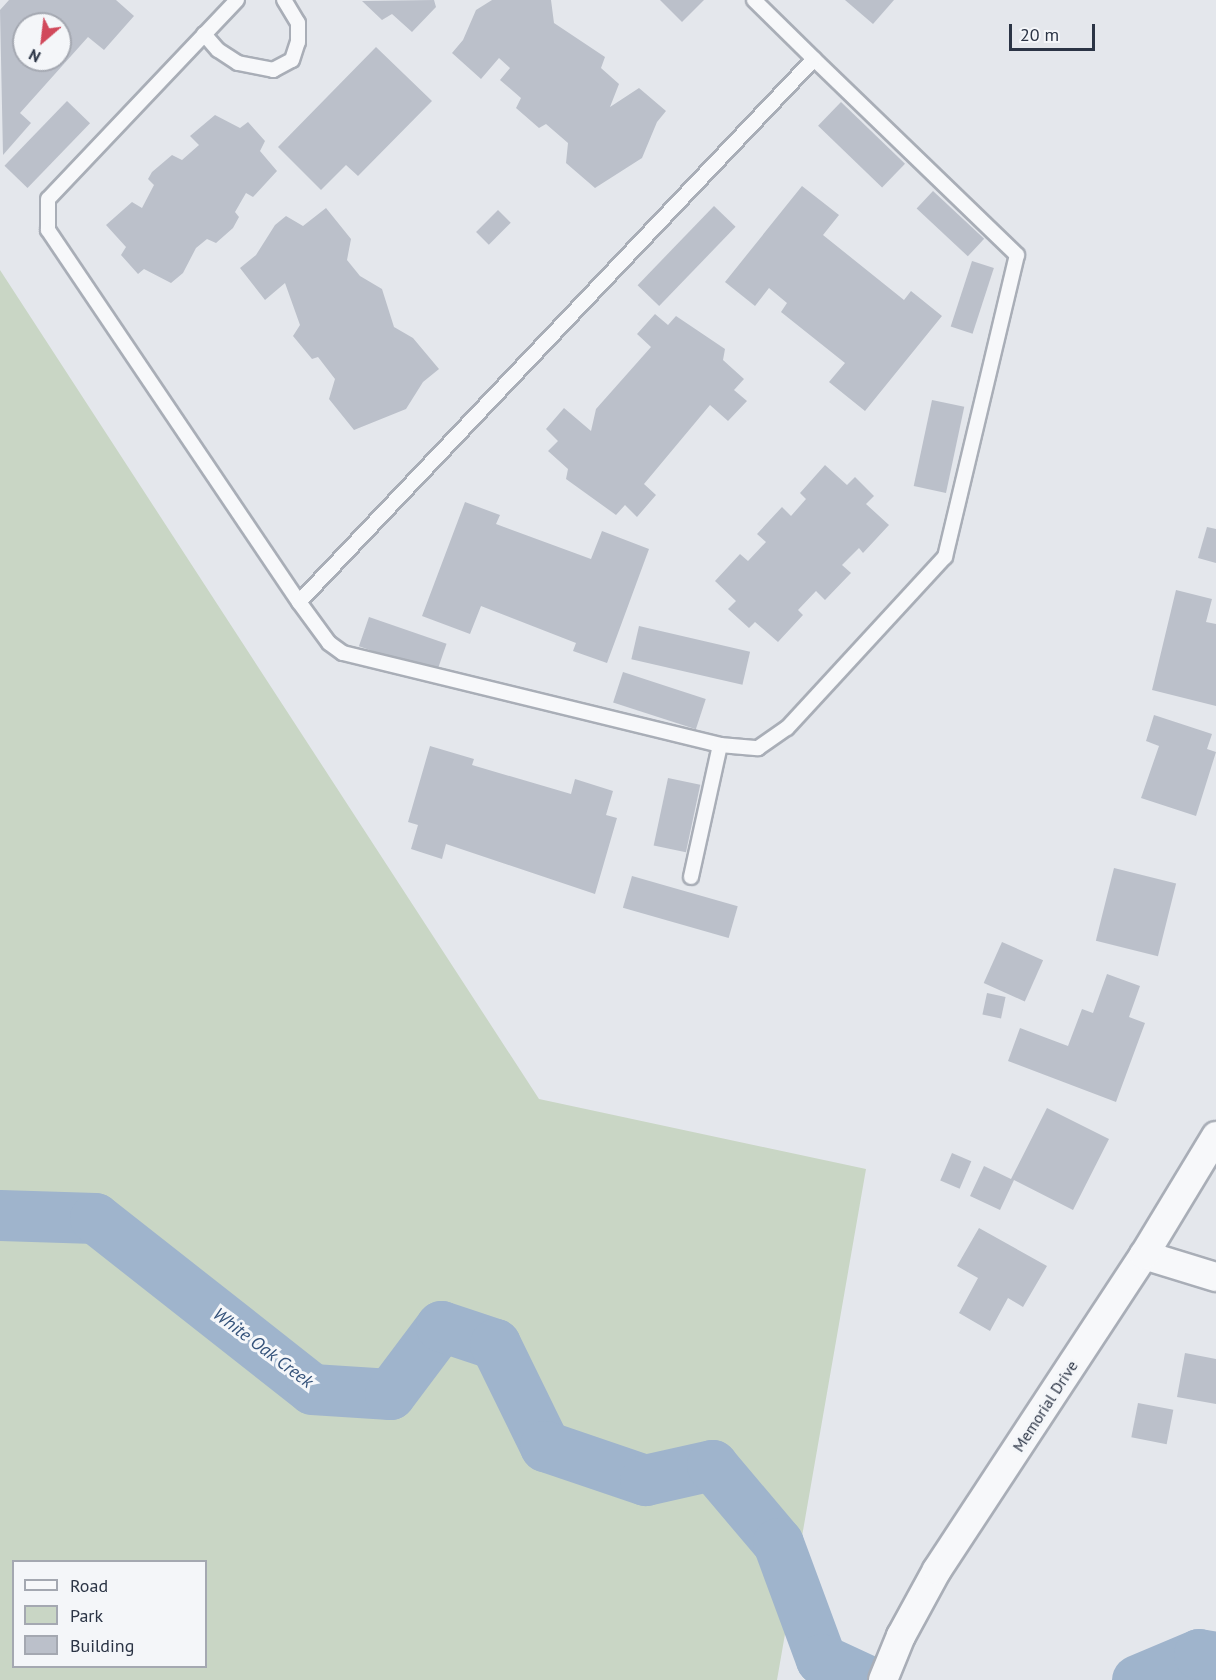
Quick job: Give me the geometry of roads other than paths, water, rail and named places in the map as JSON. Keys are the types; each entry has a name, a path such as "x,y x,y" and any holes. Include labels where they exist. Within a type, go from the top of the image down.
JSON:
{"street":[{"name":"Memorial Drive","path":"884,1680 901,1636 937,1570 1144,1255 1216,1136"},
{"path":"1144,1255 1216,1277"}],"lane":[{"path":"204,34 218,50 238,63 273,70 292,60 298,42 298,23 284,0"},
{"path":"234,1 48,199 48,230 299,602 329,643 343,653 720,745 758,748 787,728 945,557 1017,255 754,0"},
{"path":"299,602 814,58"},
{"path":"691,877 720,745"}],"waterway":[{"name":"White Oak Creek","path":"0,1215 95,1218 312,1389 390,1394 441,1326 495,1344 545,1446 645,1480 712,1465 778,1543 821,1659 866,1680"},
{"name":"White Oak Creek","path":"1137,1680 1199,1654 1216,1657"}]}
